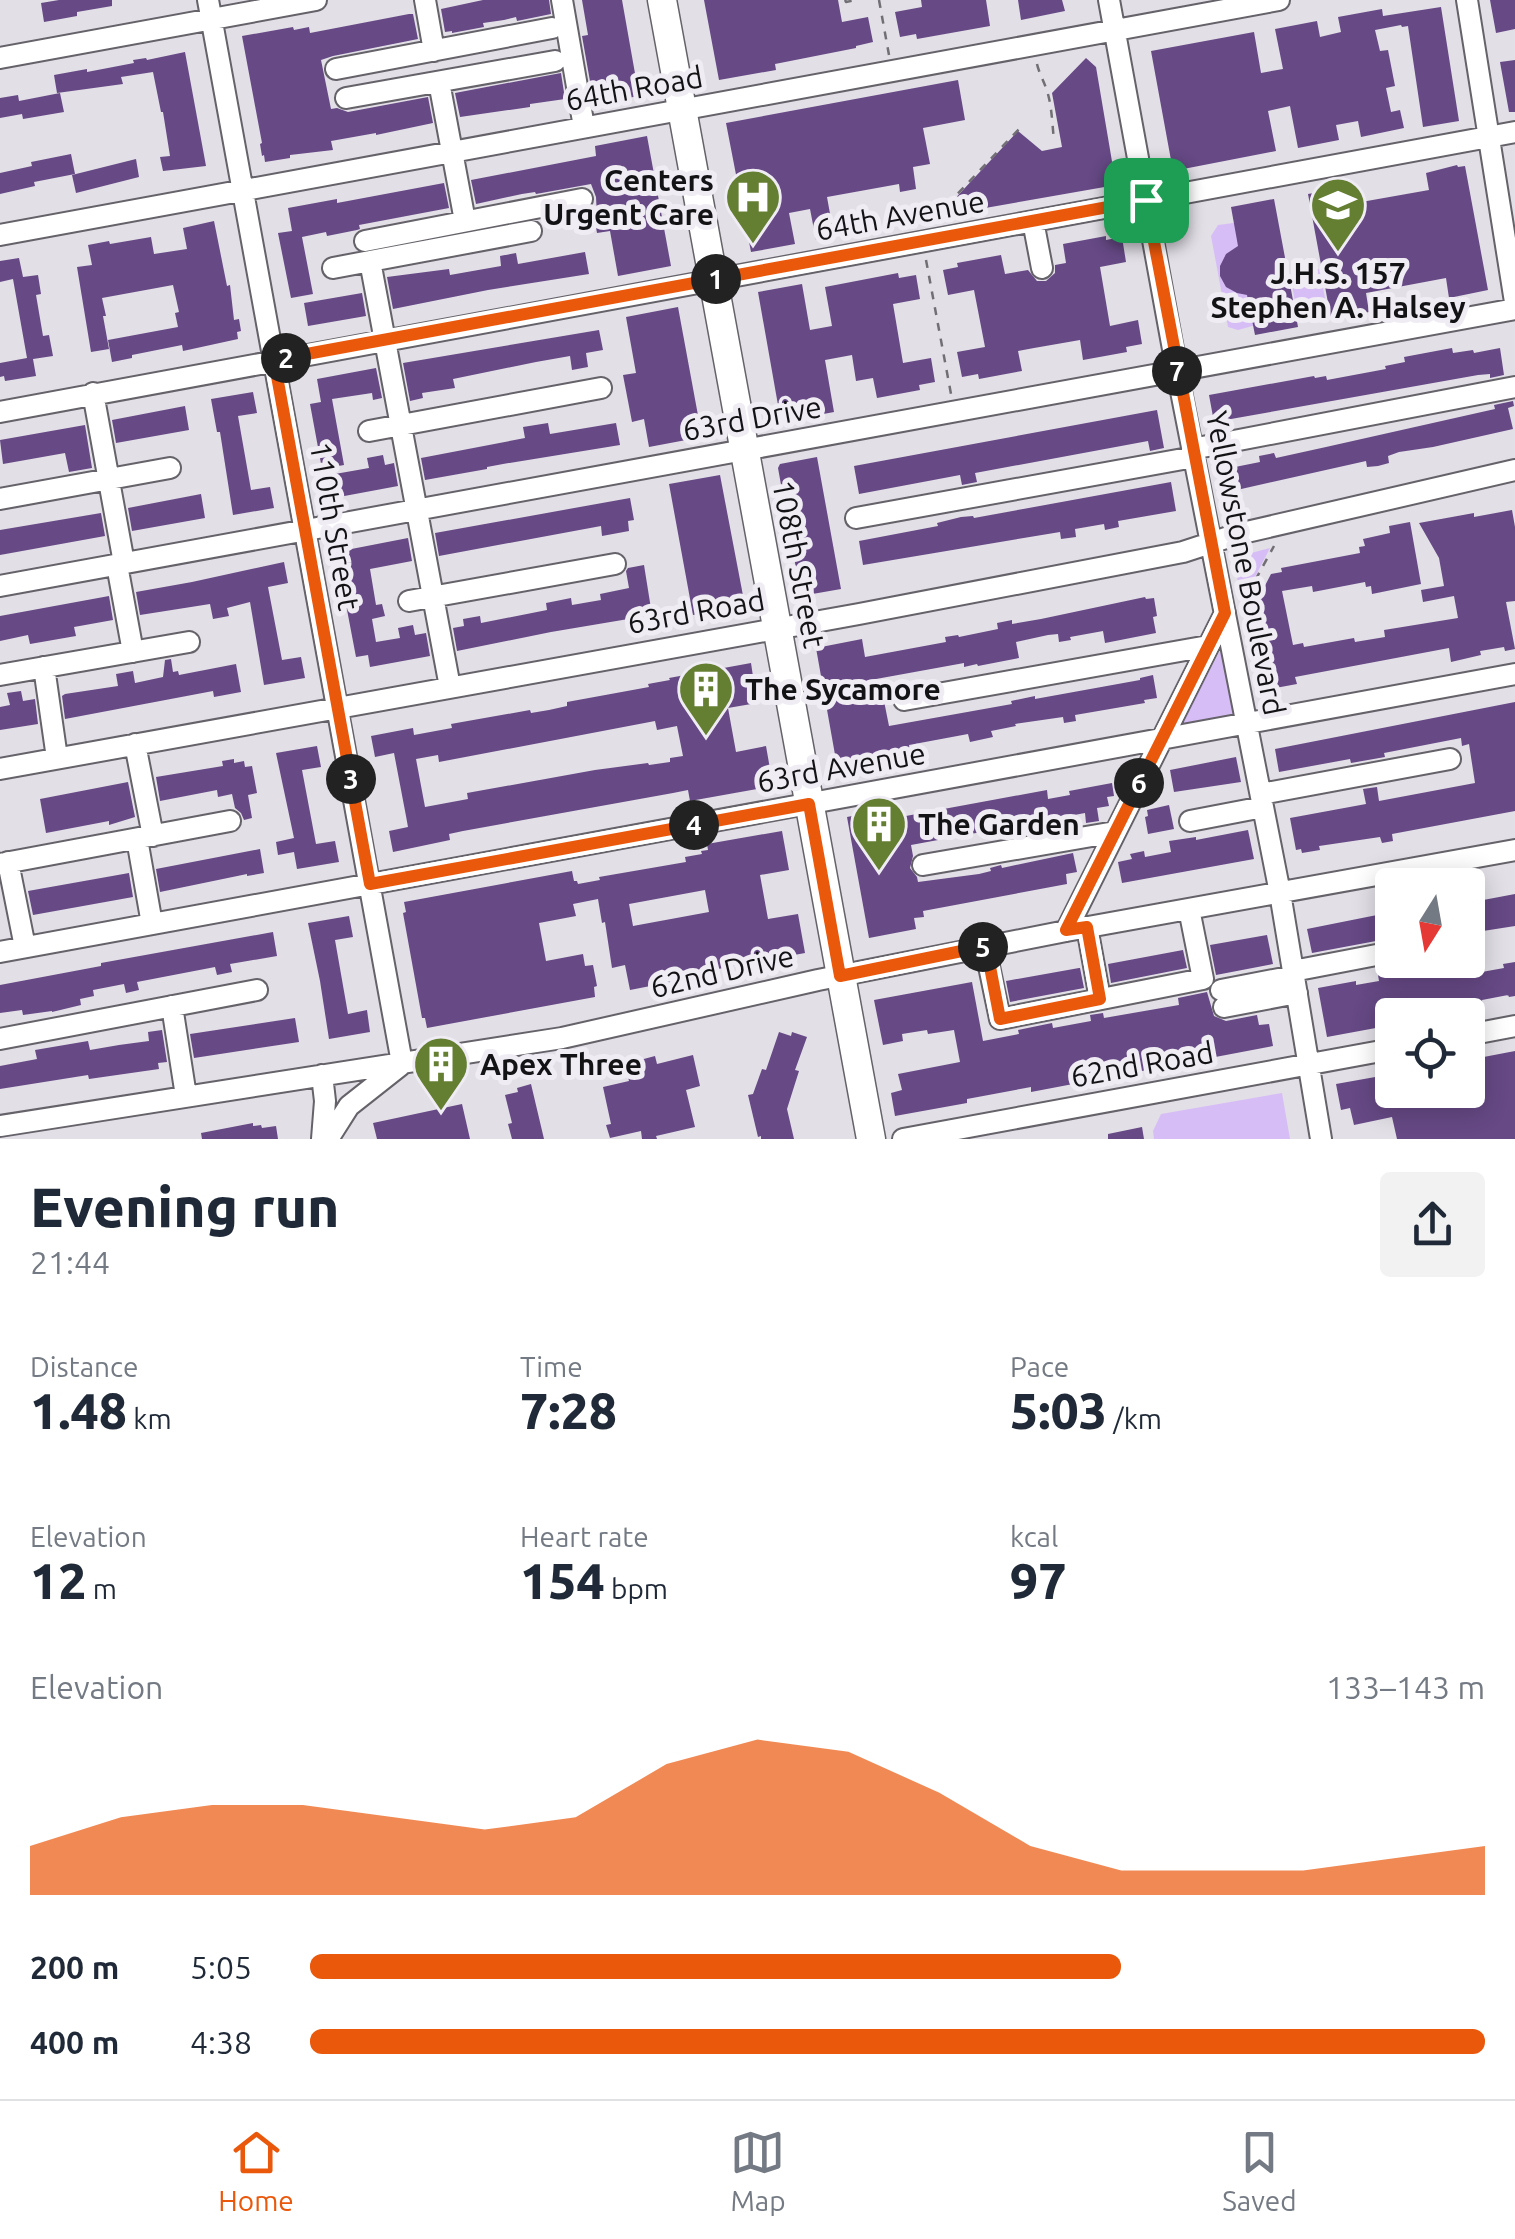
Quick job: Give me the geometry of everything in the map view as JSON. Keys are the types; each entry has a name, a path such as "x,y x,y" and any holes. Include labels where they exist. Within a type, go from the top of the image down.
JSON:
{"main road":[{"name":"108th Street","path":"662,0 871,1139"}],"street":[{"path":"0,58 210,10 316,0"},
{"path":"425,0 434,51"},
{"path":"562,0 584,127"},
{"name":"Yellowstone Boulevard","path":"1109,0 1193,453 1211,542 1232,611 1248,724 1321,1139"},
{"name":"64th Road","path":"0,235 1279,0"},
{"path":"1467,0 1515,305"},
{"name":"110th Street","path":"210,10 402,1064"},
{"path":"336,69 552,28"},
{"path":"346,98 555,62"},
{"path":"439,82 465,221"},
{"name":"64th Avenue","path":"0,412 1515,132"},
{"path":"333,268 367,251 465,221 582,200"},
{"path":"1033,221 1042,268"},
{"path":"367,251 531,231"},
{"path":"367,251 450,686"},
{"name":"63rd Drive","path":"0,586 1177,371 1515,305"},
{"path":"856,518 1515,387"},
{"path":"369,431 601,388"},
{"path":"93,393 133,652"},
{"path":"0,499 170,468"},
{"name":"63rd Road","path":"0,769 1183,552 1515,470"},
{"path":"409,601 615,564"},
{"path":"1100,999 1077,929 1115,832 1208,646 1232,611"},
{"path":"0,675 189,642"},
{"path":"904,700 1208,646"},
{"path":"44,668 57,758"},
{"name":"63rd Avenue","path":"0,952 1515,674"},
{"path":"136,744 152,924"},
{"path":"1190,821 1262,800 1450,758"},
{"path":"25,948 4,863 230,822"},
{"path":"923,866 1115,832"},
{"name":"62nd Drive","path":"0,1126 562,1038 986,946 1515,850"},
{"path":"986,946 1000,1019 1202,979 1189,909"},
{"path":"1222,999 1375,957"},
{"path":"0,1039 257,990"},
{"path":"172,1006 186,1096"},
{"path":"1485,1032 1515,1026"},
{"name":"62nd Road","path":"903,1139 1375,1052"},
{"path":"325,1139 349,1106 402,1064"},
{"path":"322,1075 325,1139"}],"path":[{"path":"845,0 856,0"},
{"path":"879,0 891,71"},
{"path":"1036,62 1049,100 1054,140"},
{"path":"948,222 947,205 1020,128"},
{"path":"925,256 952,401"},
{"path":"1232,611 1242,608 1274,546"}],"shaded area":[{"path":"1241,222 1256,325 1238,330 1228,327 1211,236 1218,225"},
{"path":"1319,269 1328,312 1298,318 1290,274"},
{"path":"1270,548 1241,604 1235,563 1240,556"},
{"path":"1222,647 1233,714 1180,726"},
{"path":"1282,1093 1290,1139 1154,1139 1153,1131 1161,1114"}],"building":[{"path":"112,0 112,6 44,22 41,3"},
{"path":"483,0 549,0 551,14 445,32 441,9"},
{"path":"582,0 622,0 639,96 594,104 582,36 588,35"},
{"path":"704,0 838,0 842,22 868,17 873,42 775,64 776,70 719,80"},
{"path":"921,0 986,0 990,26 917,39 916,34 900,37 895,12 922,7"},
{"path":"1018,0 1062,0 1065,11 1021,20"},
{"path":"1490,0 1515,0 1515,29 1496,33"},
{"path":"1441,7 1459,121 1423,127 1408,26 1401,25 1375,30 1380,51 1388,50 1395,86 1386,88 1391,112 1400,110 1404,128 1361,137 1358,121 1336,125 1339,140 1298,148 1290,106 1268,111 1276,151 1173,171 1151,51 1254,32 1261,73 1283,69 1275,29 1317,21 1320,37 1341,32 1338,17 1382,9 1383,16"},
{"path":"413,14 418,39 321,60 331,109 348,112 428,97 433,123 331,141 333,150 265,162 242,36 293,27 309,27 310,33"},
{"path":"185,52 206,166 163,171 160,157 170,156 153,72 121,77 123,84 57,93 54,75"},
{"path":"1086,58 1096,67 1116,185 951,214 949,205 1018,131 1042,151 1062,147 1052,93"},
{"path":"1515,60 1515,112 1509,112 1500,62"},
{"path":"561,73 565,99 460,117 455,93"},
{"path":"958,80 965,120 923,128 930,164 913,167 916,189 900,192 899,184 827,197 834,236 816,240 810,209 789,213 795,244 751,252 726,123"},
{"path":"60,93 64,112 23,119 22,114 0,118 0,98 18,95 19,101"},
{"path":"647,136 671,266 618,276 610,231 597,233 596,197 591,184 476,204 471,180 596,156 595,146"},
{"path":"71,154 75,174 0,194 0,173"},
{"path":"136,159 139,177 76,193 72,175"},
{"path":"1465,166 1488,290 1449,298 1446,278 1366,293 1369,312 1331,319 1308,194 1347,187 1350,204 1429,190 1426,173"},
{"path":"444,183 449,208 359,225 360,229 327,236 326,232 302,237 313,294 291,298 278,233 292,231 288,208"},
{"path":"1274,199 1298,327 1255,335 1247,295 1226,287 1220,266 1226,254 1238,246 1231,207"},
{"path":"214,221 227,286 230,285 234,320 239,319 238,339 183,351 182,345 112,362 108,340 178,327 173,285 102,298 109,349 91,352 77,267 92,265 88,245 151,237 154,254 187,249 183,228"},
{"path":"1106,236 1106,240 1122,237 1126,262 1100,267 1110,326 1138,320 1142,344 1126,347 1127,352 1083,360 1080,340 1034,348 1018,351 1022,371 979,379 978,374 962,377 957,352 985,347 974,290 948,295 943,270 958,267 957,263 1001,255 1005,274 1028,270 1037,281 1046,281 1055,273 1055,265 1066,263 1063,244"},
{"path":"585,252 589,274 393,309 387,277 449,269 450,275 501,266 500,256 516,253 518,264"},
{"path":"19,258 23,277 38,275 41,294 36,295 43,336 49,335 53,356 33,359 36,376 5,381 4,376 0,377 0,363 27,358 13,279 0,282 0,261"},
{"path":"898,273 899,278 916,275 920,299 893,304 903,363 931,358 935,382 919,385 920,390 877,398 873,378 856,381 852,355 825,360 834,412 781,422 758,292 802,284 810,330 832,326 825,287"},
{"path":"362,293 366,316 308,326 304,303"},
{"path":"678,307 702,437 649,447 644,419 632,422 623,375 636,373 626,317"},
{"path":"599,330 603,350 586,353 588,367 572,370 570,356 536,362 453,379 455,388 422,393 423,398 410,401 403,363"},
{"path":"1452,348 1453,353 1474,353 1500,348 1504,375 1478,375 1214,422 1209,395 1314,376 1326,376 1327,380 1386,369 1385,366 1405,362 1404,357"},
{"path":"376,368 382,398 373,400 372,393 332,399 344,465 322,469 310,404 321,402 317,379"},
{"path":"253,392 257,413 238,416 251,490 270,487 274,508 233,515 211,399"},
{"path":"1513,401 1514,406 1508,408 1513,429 1399,452 1388,456 1389,463 1378,466 1367,467 1366,461 1228,492 1220,458 1233,455 1235,467 1260,462 1259,456 1274,453 1276,458 1495,409 1494,405"},
{"path":"185,406 189,430 116,443 112,420"},
{"path":"1157,410 1164,448 1150,451 1148,441 975,473 977,482 962,485 960,475 859,494 854,466"},
{"path":"548,423 550,434 616,423 620,445 425,480 421,458 525,438 523,427"},
{"path":"85,425 92,468 69,472 65,453 3,464 0,440"},
{"path":"383,455 385,465 394,463 398,486 339,497 335,474 369,468 367,458"},
{"path":"817,457 841,589 801,596 778,468 780,464"},
{"path":"720,475 745,606 693,615 669,484"},
{"path":"1171,482 1176,511 1118,521 1119,527 1105,530 1104,524 1075,529 1076,537 1061,539 1060,532 863,565 859,541 938,526 937,523 961,517 974,518"},
{"path":"201,494 205,518 132,531 128,508"},
{"path":"630,498 634,520 628,521 629,531 602,536 601,526 439,556 435,533"},
{"path":"1512,510 1515,601 1506,602 1515,649 1480,651 1481,655 1451,662 1449,648 1295,677 1297,684 1264,690 1254,607 1271,574 1282,572 1281,568 1360,553 1359,547 1365,546 1363,539 1390,533 1389,526 1410,522 1421,584 1372,594 1371,586 1366,587 1365,582 1313,592 1312,586 1282,591 1293,645 1303,643 1304,647 1354,638 1355,642 1385,637 1384,630 1458,618 1454,596 1423,602 1421,590 1444,586 1439,558 1419,523"},
{"path":"101,513 105,536 0,555 0,530"},
{"path":"408,538 412,561 370,569 376,605 382,604 385,616 372,619 376,642 400,638 398,628 413,625 415,635 426,633 430,656 370,667 368,655 356,657 336,552"},
{"path":"284,562 288,583 268,587 282,660 301,657 305,678 264,685 250,602 227,608 229,616 213,619 210,604 140,615 136,592"},
{"path":"644,565 652,615 457,651 453,628 464,626 463,619 480,616 481,623 547,610 546,603 571,598 572,605 601,600 600,594 629,588 626,571"},
{"path":"109,596 113,620 74,627 76,636 30,644 28,635 0,641 0,616"},
{"path":"1154,598 1156,633 1105,643 1103,631 1059,642 1058,634 1048,635 1016,642 1019,658 978,666 964,667 964,663 865,681 869,704 884,701 889,726 1153,675 1157,698 1075,715 1076,721 1064,723 1063,717 1015,724 991,731 993,737 970,742 968,734 909,745 910,751 894,754 896,760 884,762 885,768 839,777 816,648 862,639 865,657 946,642 945,637 998,629 997,623 1041,619"},
{"path":"171,659 173,672 178,671 179,675 236,664 241,692 214,697 213,691 65,719 65,694 118,686 116,674 133,671 135,683 163,677 165,660"},
{"path":"751,663 757,703 728,708 736,752 766,746 773,786 690,801 688,790 463,831 449,834 450,840 393,852 389,831 408,827 406,816 394,753 375,757 371,736 413,728 414,735 452,728 451,724 549,710 567,706 567,702 649,687 648,684","holes":["655,721 657,730 677,726 683,756 670,758 670,762 595,770 467,793 468,799 425,807 416,759 438,755 439,762"]},
{"path":"21,691 23,701 35,699 38,724 0,730 0,707 10,705 7,693"},
{"path":"1515,702 1515,811 1392,834 1393,841 1382,843 1380,837 1319,846 1320,850 1302,853 1301,849 1296,850 1290,818 1366,804 1363,789 1377,787 1379,801 1475,783 1469,744 1462,746 1461,738 1384,753 1385,757 1279,772 1275,749"},
{"path":"317,746 321,767 302,770 316,844 335,841 339,862 297,869 294,852 278,855 276,842 294,838 276,753"},
{"path":"1236,757 1241,782 1174,792 1170,770"},
{"path":"234,759 234,763 244,761 245,767 252,766 257,793 248,795 252,818 244,820 235,808 232,794 218,797 217,790 160,801 156,777 223,766 222,761"},
{"path":"128,782 135,817 109,825 109,821 46,833 40,799"},
{"path":"1112,783 1114,796 1107,797 1109,806 1097,808 1099,821 1086,823 1085,813 911,845 910,868 918,882 979,874 1001,865 1002,868 1073,853 1077,872 1066,874 1067,884 923,911 924,917 914,918 916,929 869,938 847,817 893,808 895,818 1047,790 1048,799"},
{"path":"1169,805 1174,829 1148,834 1147,810"},
{"path":"1248,830 1254,859 1122,883 1118,862 1132,859 1130,854 1144,851 1145,857 1171,852 1169,841"},
{"path":"782,831 789,870 760,875 768,919 798,914 805,953 630,990 625,965 612,968 598,899 573,904 576,916 539,923 546,961 583,954 585,966 593,965 595,997 427,1028 422,1018 404,902 572,871 578,884 600,880 599,877 686,862 685,857 708,850 707,844","holes":["705,890 709,912 633,926 629,904"]},
{"path":"260,849 264,873 160,892 156,869"},
{"path":"129,873 133,897 33,915 28,891"},
{"path":"1515,894 1515,926 1485,931 1485,900"},
{"path":"1375,915 1375,941 1312,953 1307,929"},
{"path":"349,916 353,937 335,940 348,1014 367,1010 370,1032 329,1039 308,923"},
{"path":"273,932 277,956 230,964 232,972 217,975 215,967 137,982 139,990 126,993 124,984 93,990 94,996 80,999 81,1005 52,1012 0,1013 0,985"},
{"path":"1267,935 1273,964 1216,975 1210,945"},
{"path":"1183,950 1187,968 1111,983 1108,964"},
{"path":"1515,962 1515,996 1375,998 1375,1028 1327,1037 1318,988 1379,981 1378,978 1485,978 1485,971"},
{"path":"1080,968 1084,988 1010,1002 1006,981"},
{"path":"972,982 983,1041 1052,1023 1053,1028 1091,1021 1090,1015 1103,1013 1104,1018 1179,1005 1178,998 1207,992 1214,1016 1226,1021 1257,1015 1259,1025 1269,1024 1273,1046 1031,1092 1031,1087 895,1116 891,1093 902,1090 898,1074 960,1062 954,1030 902,1034 903,1041 883,1045 874,1000"},
{"path":"295,1018 299,1042 194,1058 190,1034"},
{"path":"162,1030 167,1062 158,1063 159,1069 0,1089 0,1066 37,1059 35,1050 88,1041 90,1050 149,1041 148,1032"},
{"path":"779,1032 807,1037 787,1109 794,1139 761,1139 748,1095 753,1094 762,1069 766,1070"},
{"path":"1515,1051 1515,1139 1397,1139 1392,1117 1354,1125 1350,1108 1341,1110 1336,1084 1375,1077 1375,1108 1485,1108 1485,1057"},
{"path":"693,1055 700,1086 686,1090 695,1127 656,1136 657,1139 642,1139 641,1131 610,1138 603,1087 629,1081 625,1064 655,1056 657,1064"},
{"path":"531,1084 544,1139 512,1139 505,1095"},
{"name":"Apex Three","path":"462,1104 470,1139 377,1139 373,1123"},
{"path":"253,1123 262,1128 276,1126 278,1139 202,1139 201,1133"},
{"path":"1142,1127 1144,1139 1108,1139 1108,1134"}],"place":[{"name":"Centers Urgent Care","path":"753,246"},
{"name":"J.H.S. 157 Stephen A. Halsey","path":"1338,254"},
{"name":"The Sycamore","path":"706,738"},
{"name":"The Garden","path":"879,873"},
{"name":"Apex Three","path":"441,1113"}],"route":[{"path":"1146,200 1225,613 1066,930 1087,927 1100,999 1000,1019 986,946 840,976 809,804 370,884 274,360 1146,200"}]}
